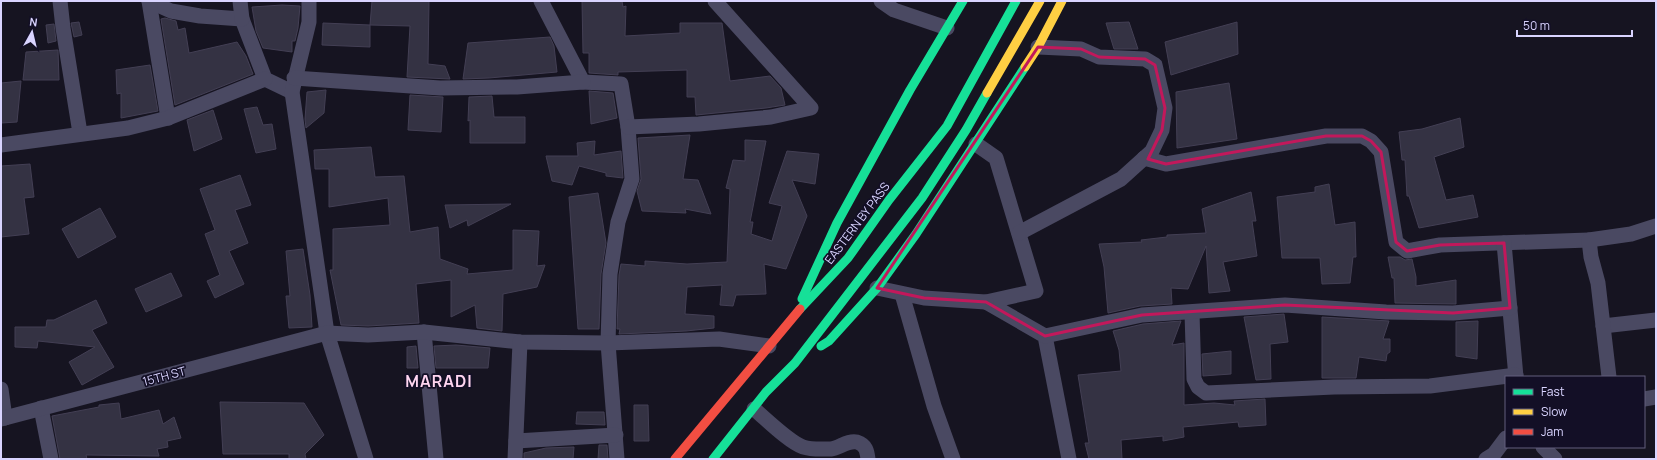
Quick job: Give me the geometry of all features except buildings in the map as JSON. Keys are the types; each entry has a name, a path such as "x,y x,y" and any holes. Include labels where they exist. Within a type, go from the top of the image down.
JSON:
{"main road":[{"path":"794,316 837,223 910,90 963,1"},
{"name":"EASTERN BY PASS","path":"675,459 794,316 848,258 889,200 947,126 1016,1"},
{"path":"713,459 766,392 795,363 922,198 966,130 1040,1"},
{"path":"795,363 829,341 877,288 916,234 976,144 1038,47 1062,1"}],"street":[{"path":"60,1 80,133"},
{"path":"168,118 149,1 200,16 242,19"},
{"path":"240,1 242,19 265,79"},
{"path":"310,1 309,22 293,85 327,333 366,459"},
{"path":"541,1 584,82"},
{"path":"628,127 699,124 764,117 811,108 715,1"},
{"path":"881,1 894,10 947,28"},
{"path":"1019,233 1121,179 1152,152 1162,130 1165,108 1155,65 1145,60 1099,57 1081,49 1038,47"},
{"path":"1,144 128,128 168,118 265,79 293,85 440,88 517,86 584,82 621,84 628,127 632,179 618,222 610,274 608,343 617,459"},
{"path":"1144,158 1166,164 1326,136 1362,136 1371,140 1381,152 1396,242 1407,251 1440,245 1589,240 1631,234 1656,226"},
{"path":"877,288 924,298 986,302 1036,291 996,158 976,144"},
{"path":"1589,240 1591,257 1598,283 1609,376"},
{"path":"1504,243 1516,376"},
{"path":"902,294 934,406 953,459"},
{"path":"986,302 1045,336 1142,315 1285,305 1386,312 1453,313 1510,308"},
{"path":"1192,312 1194,379 1198,387 1206,393 1334,387 1430,386 1505,377"},
{"path":"1603,326 1656,320"},
{"path":"424,332 436,459"},
{"name":"15TH ST","path":"3,418 327,333 368,335 424,332 520,342 608,343 719,339 769,346"},
{"path":"1045,336 1069,459"},
{"path":"515,459 520,342"},
{"path":"1,389 3,418"},
{"path":"1645,399 1656,397"},
{"path":"41,408 51,459"},
{"path":"754,409 794,442 802,446 817,449 836,448 856,442 863,444 868,459"},
{"path":"516,441 616,435"},
{"path":"1486,459 1494,454 1505,439"},
{"path":"1544,448 1555,459"}],"highlighted area":[{"path":"1038,47 1081,49 1099,57 1145,59 1155,65 1165,108 1162,130 1148,159 1166,164 1326,136 1362,136 1371,141 1381,152 1396,242 1407,251 1440,245 1504,243 1510,308 1453,313 1285,305 1142,315 1045,336 986,302 924,298 877,288"}],"traffic: fast":[{"path":"802,299 837,223 910,90 963,1"},
{"path":"800,309 848,258 889,200 947,126 1016,1"},
{"path":"821,346 829,341 877,288 916,234 1025,67"},
{"path":"713,459 766,392 795,363 922,198 966,130 987,93"}],"traffic: slow":[{"path":"987,93 1040,1"},
{"path":"1025,67 1038,47 1062,1"}],"traffic: jam":[{"path":"675,459 800,309"}],"district":[{"name":"MARADI","path":"439,381"}]}
